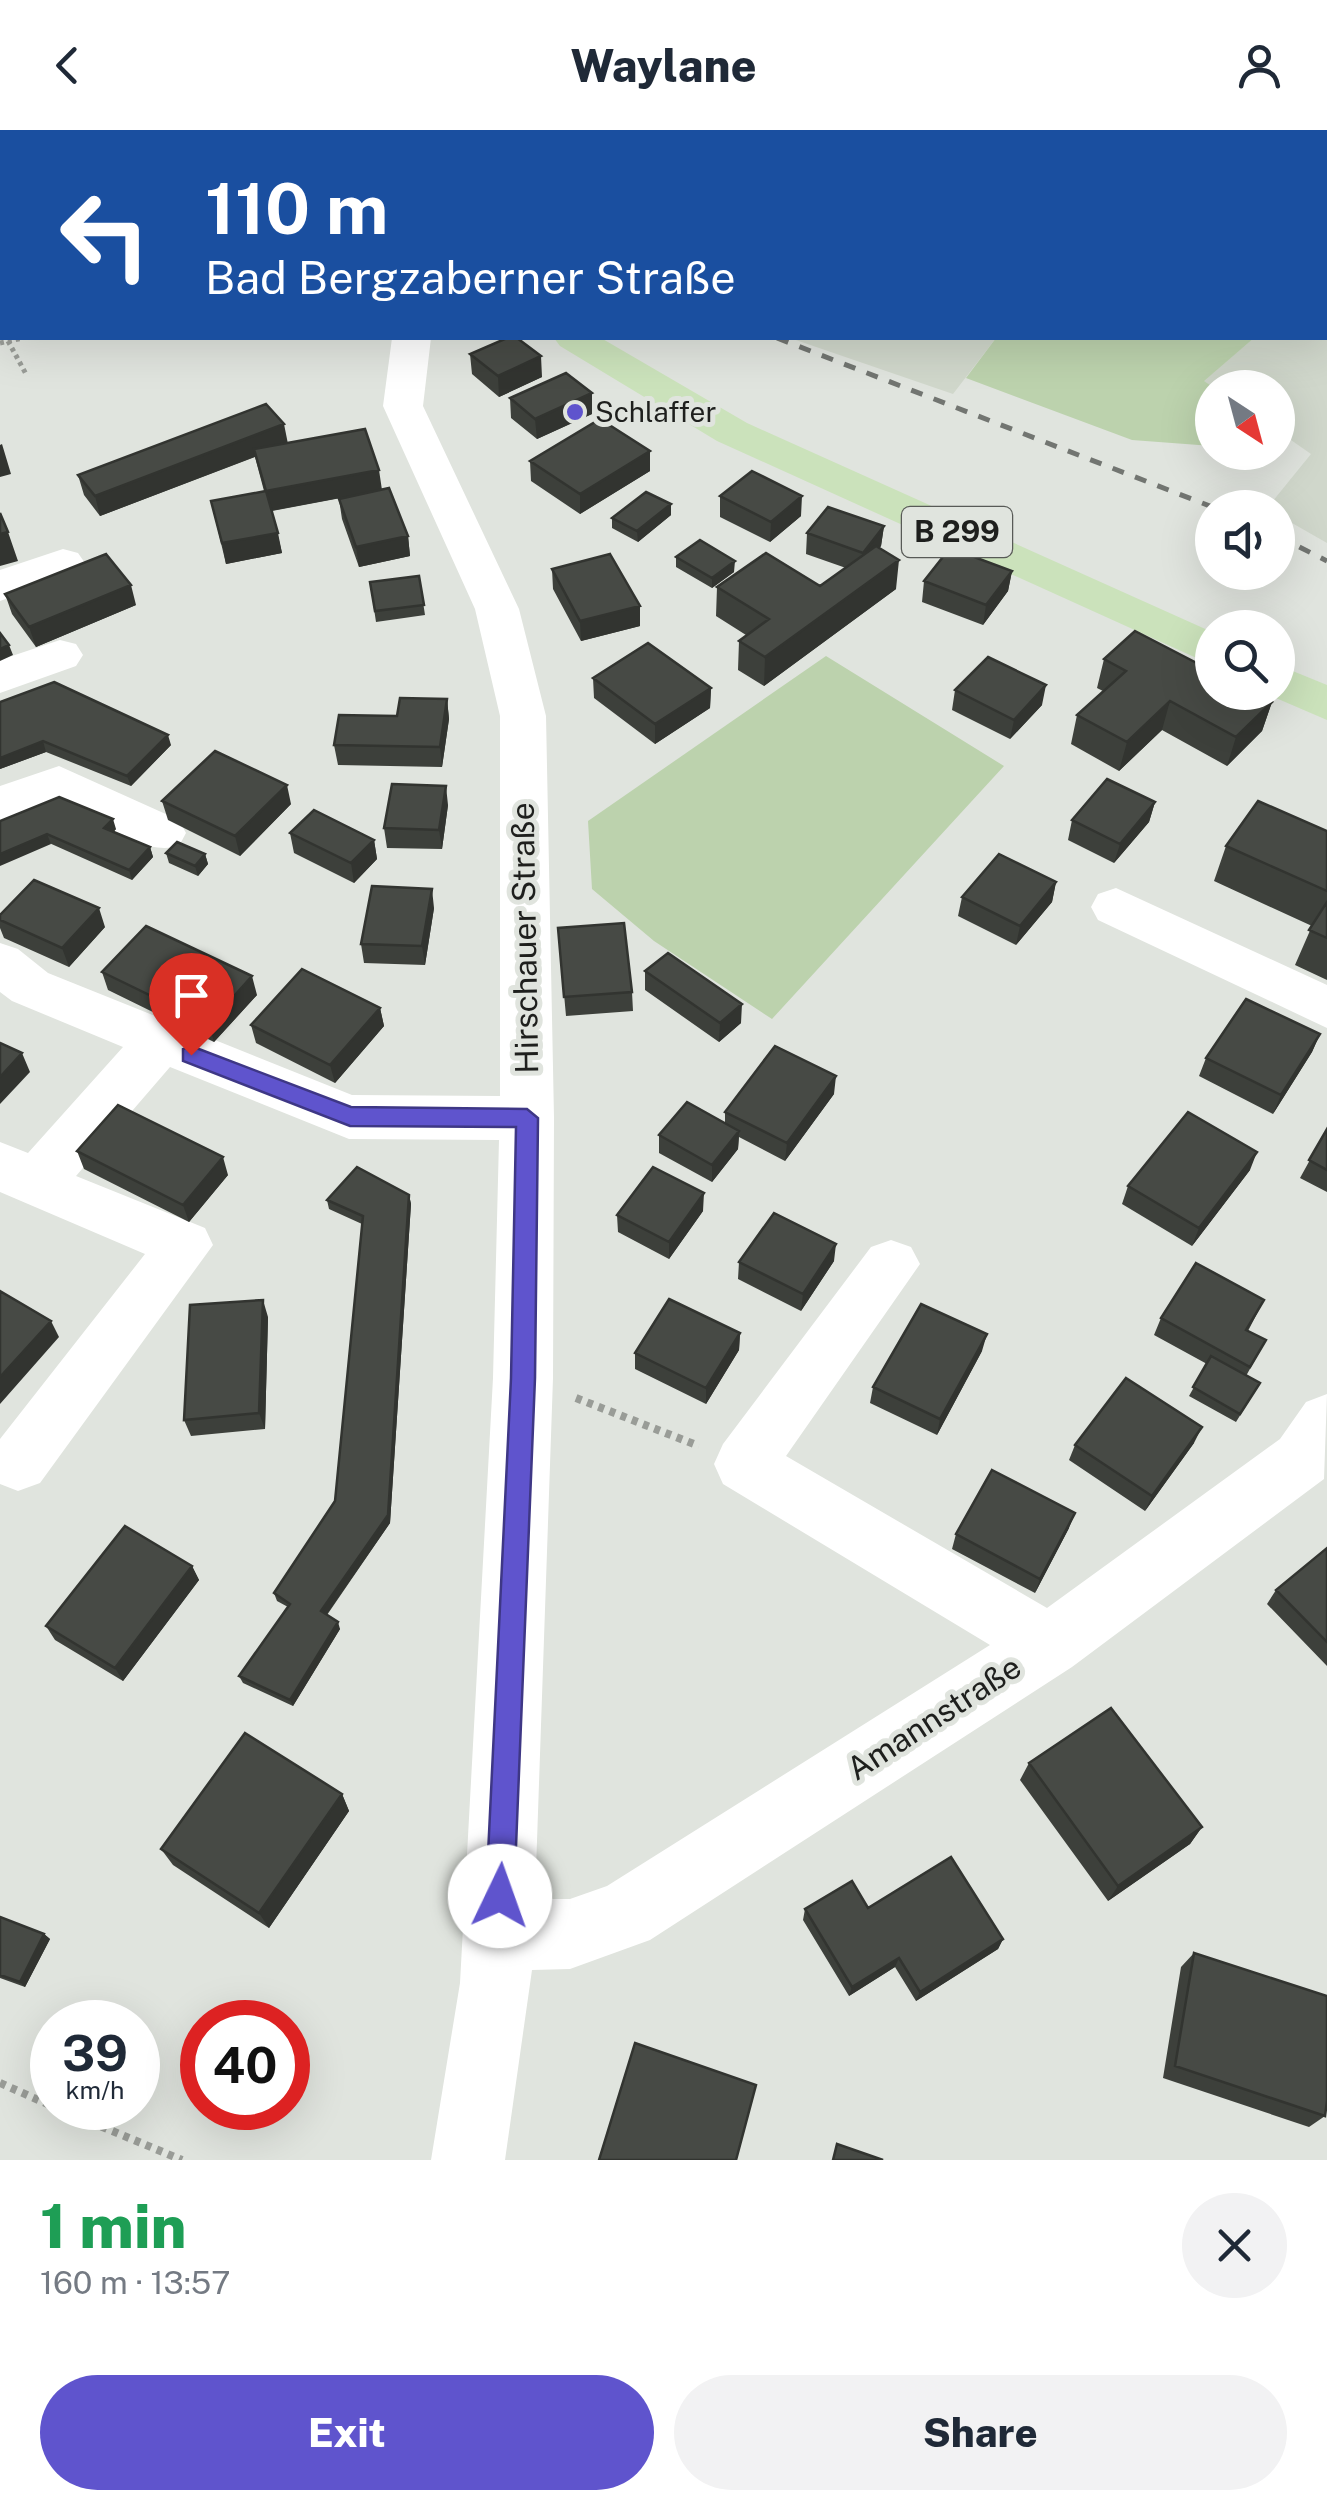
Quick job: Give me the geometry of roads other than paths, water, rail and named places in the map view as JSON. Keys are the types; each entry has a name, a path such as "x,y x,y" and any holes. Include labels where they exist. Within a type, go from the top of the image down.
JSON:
{"main road":[{"name":"B 299","path":"577,340 732,432 1195,642"},
{"path":"1295,689 1327,704"}],"street":[{"name":"Hirschauer Straße","path":"411,340 403,406 497,609 524,716 527,1118 523,1378 496,1983 468,2160"},
{"path":"0,586 63,563"},
{"path":"0,678 60,655"},
{"path":"0,804 59,783 162,833"},
{"path":"1116,907 1327,1008"},
{"path":"0,963 30,987 159,1043 350,1116 527,1118"},
{"path":"18,1464 185,1244 17,1174 159,1043"},
{"path":"891,1264 745,1464 1048,1645"},
{"name":"Amannstraße","path":"498,1935 570,1934 625,1915 1048,1645 1319,1454"}],"railway":[{"path":"782,340 1195,500"},
{"path":"1295,545 1327,561"}],"place":[{"name":"Schlaffer","path":"575,412"}]}
